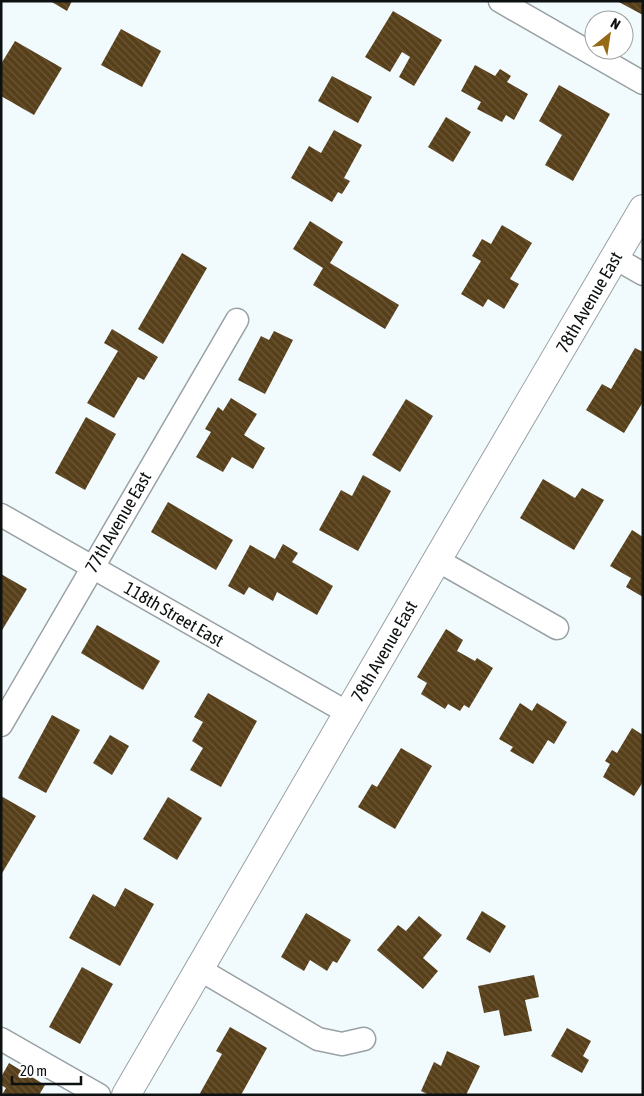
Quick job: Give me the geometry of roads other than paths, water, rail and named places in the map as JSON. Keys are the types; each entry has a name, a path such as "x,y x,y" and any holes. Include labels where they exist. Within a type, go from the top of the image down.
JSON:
{"street":[{"path":"500,1 643,83"},
{"name":"78th Avenue East","path":"126,1095 643,209"},
{"path":"615,258 643,274"},
{"name":"77th Avenue East","path":"1,725 236,320"},
{"name":"118th Street East","path":"1,515 348,714"},
{"path":"437,560 557,628"},
{"path":"199,969 318,1039 342,1044 364,1038"},
{"path":"1,1040 98,1095"}]}
